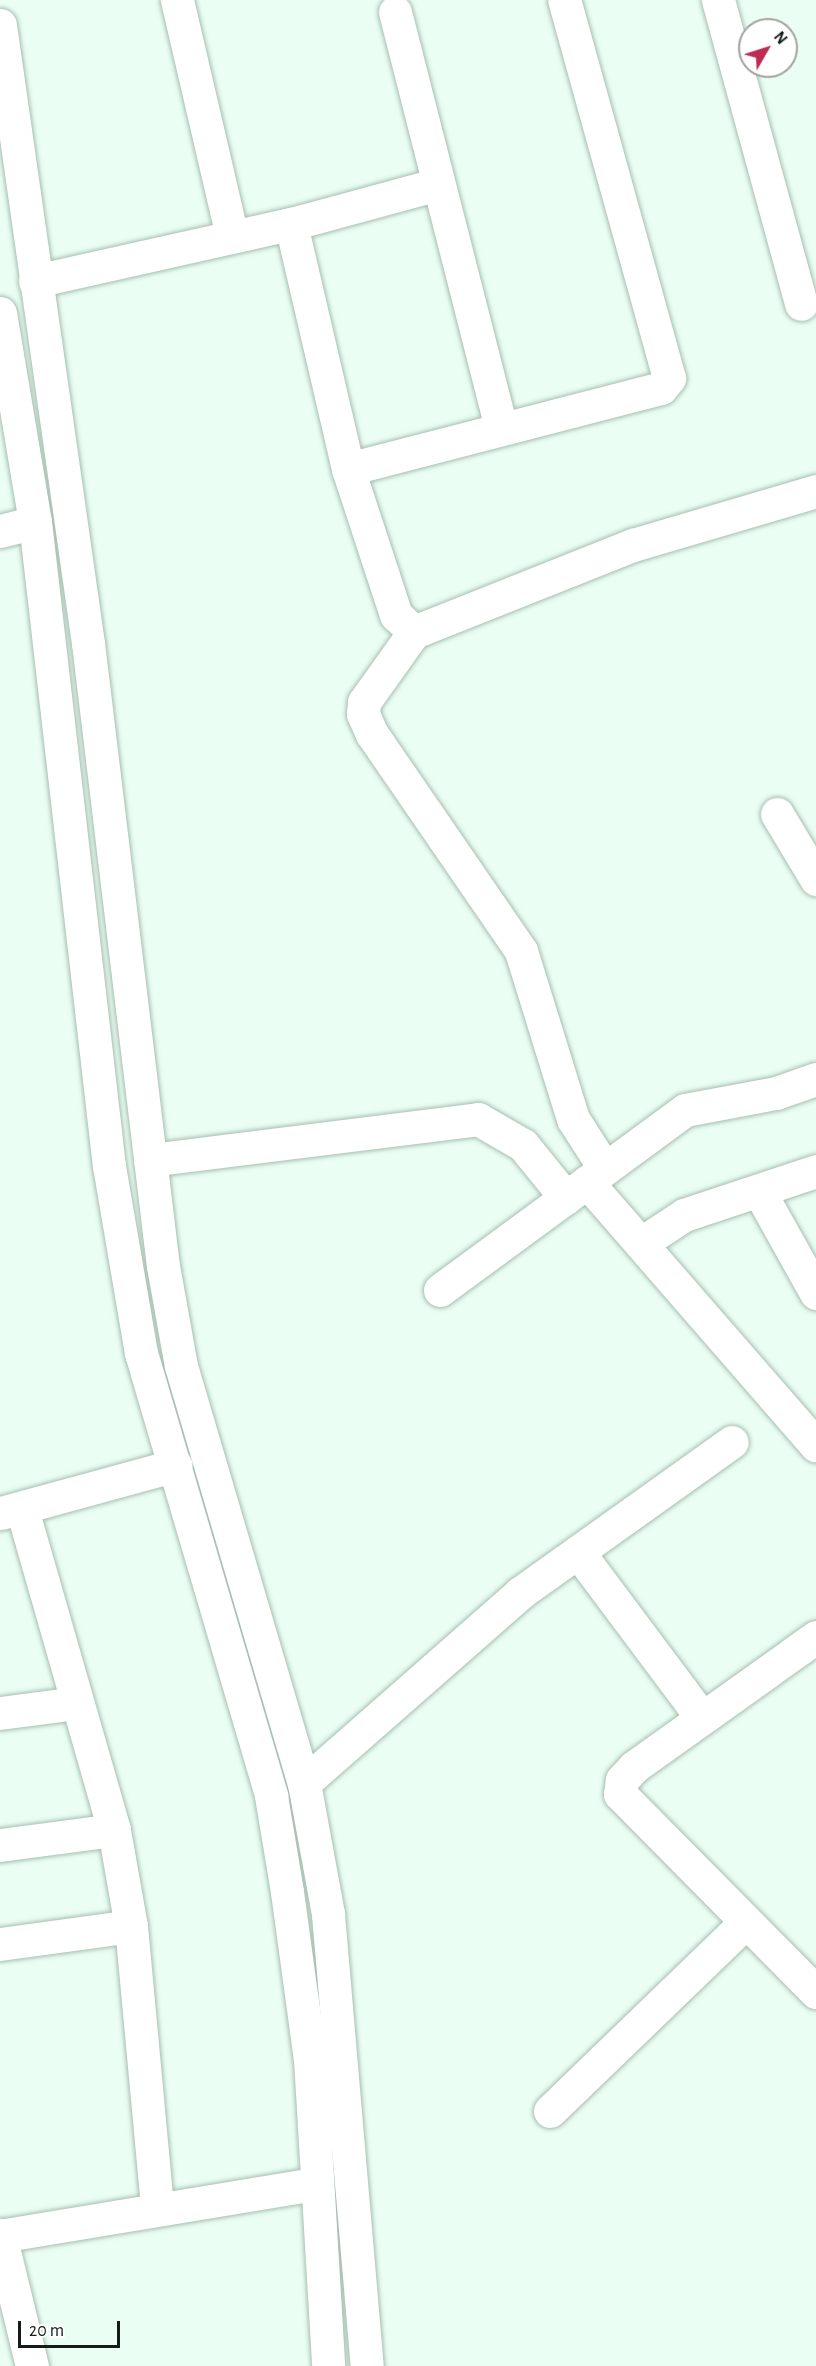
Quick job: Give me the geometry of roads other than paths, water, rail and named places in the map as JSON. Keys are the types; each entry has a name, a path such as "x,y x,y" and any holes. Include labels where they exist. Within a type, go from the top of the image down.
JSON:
{"street":[{"path":"177,0 232,237"},
{"path":"348,469 661,388 669,378 564,0"},
{"path":"718,0 801,304"},
{"path":"395,12 435,185 501,429"},
{"path":"0,25 34,281 88,643 150,1160 181,1366 304,1783 328,1914 367,2366"},
{"path":"34,281 291,224 435,185"},
{"path":"291,224 348,469 396,615 414,632"},
{"path":"0,313 35,522 110,1166 141,1353 176,1465 271,1796 310,2059 314,2184 328,2366"},
{"path":"586,1183 573,1119 521,951 378,744 363,714 364,702 414,632 633,545 816,490"},
{"path":"0,531 35,522"},
{"path":"777,814 816,879"},
{"path":"440,1290 685,1110 776,1093 816,1079"},
{"path":"150,1160 478,1119 586,1183 643,1242 816,1444"},
{"path":"643,1242 684,1215 816,1172"},
{"path":"759,1191 816,1293"},
{"path":"304,1783 463,1639 578,1551 732,1442"},
{"path":"157,2207 130,1926 114,1830 77,1703 11,1511 176,1465"},
{"path":"578,1551 702,1718"},
{"path":"816,1637 633,1767 622,1780 620,1794 816,1992"},
{"path":"0,1713 77,1703"},
{"path":"0,1845 114,1830"},
{"path":"550,2111 746,1922"},
{"path":"0,1944 130,1926"},
{"path":"32,2366 0,2235 157,2207 314,2184"}]}
